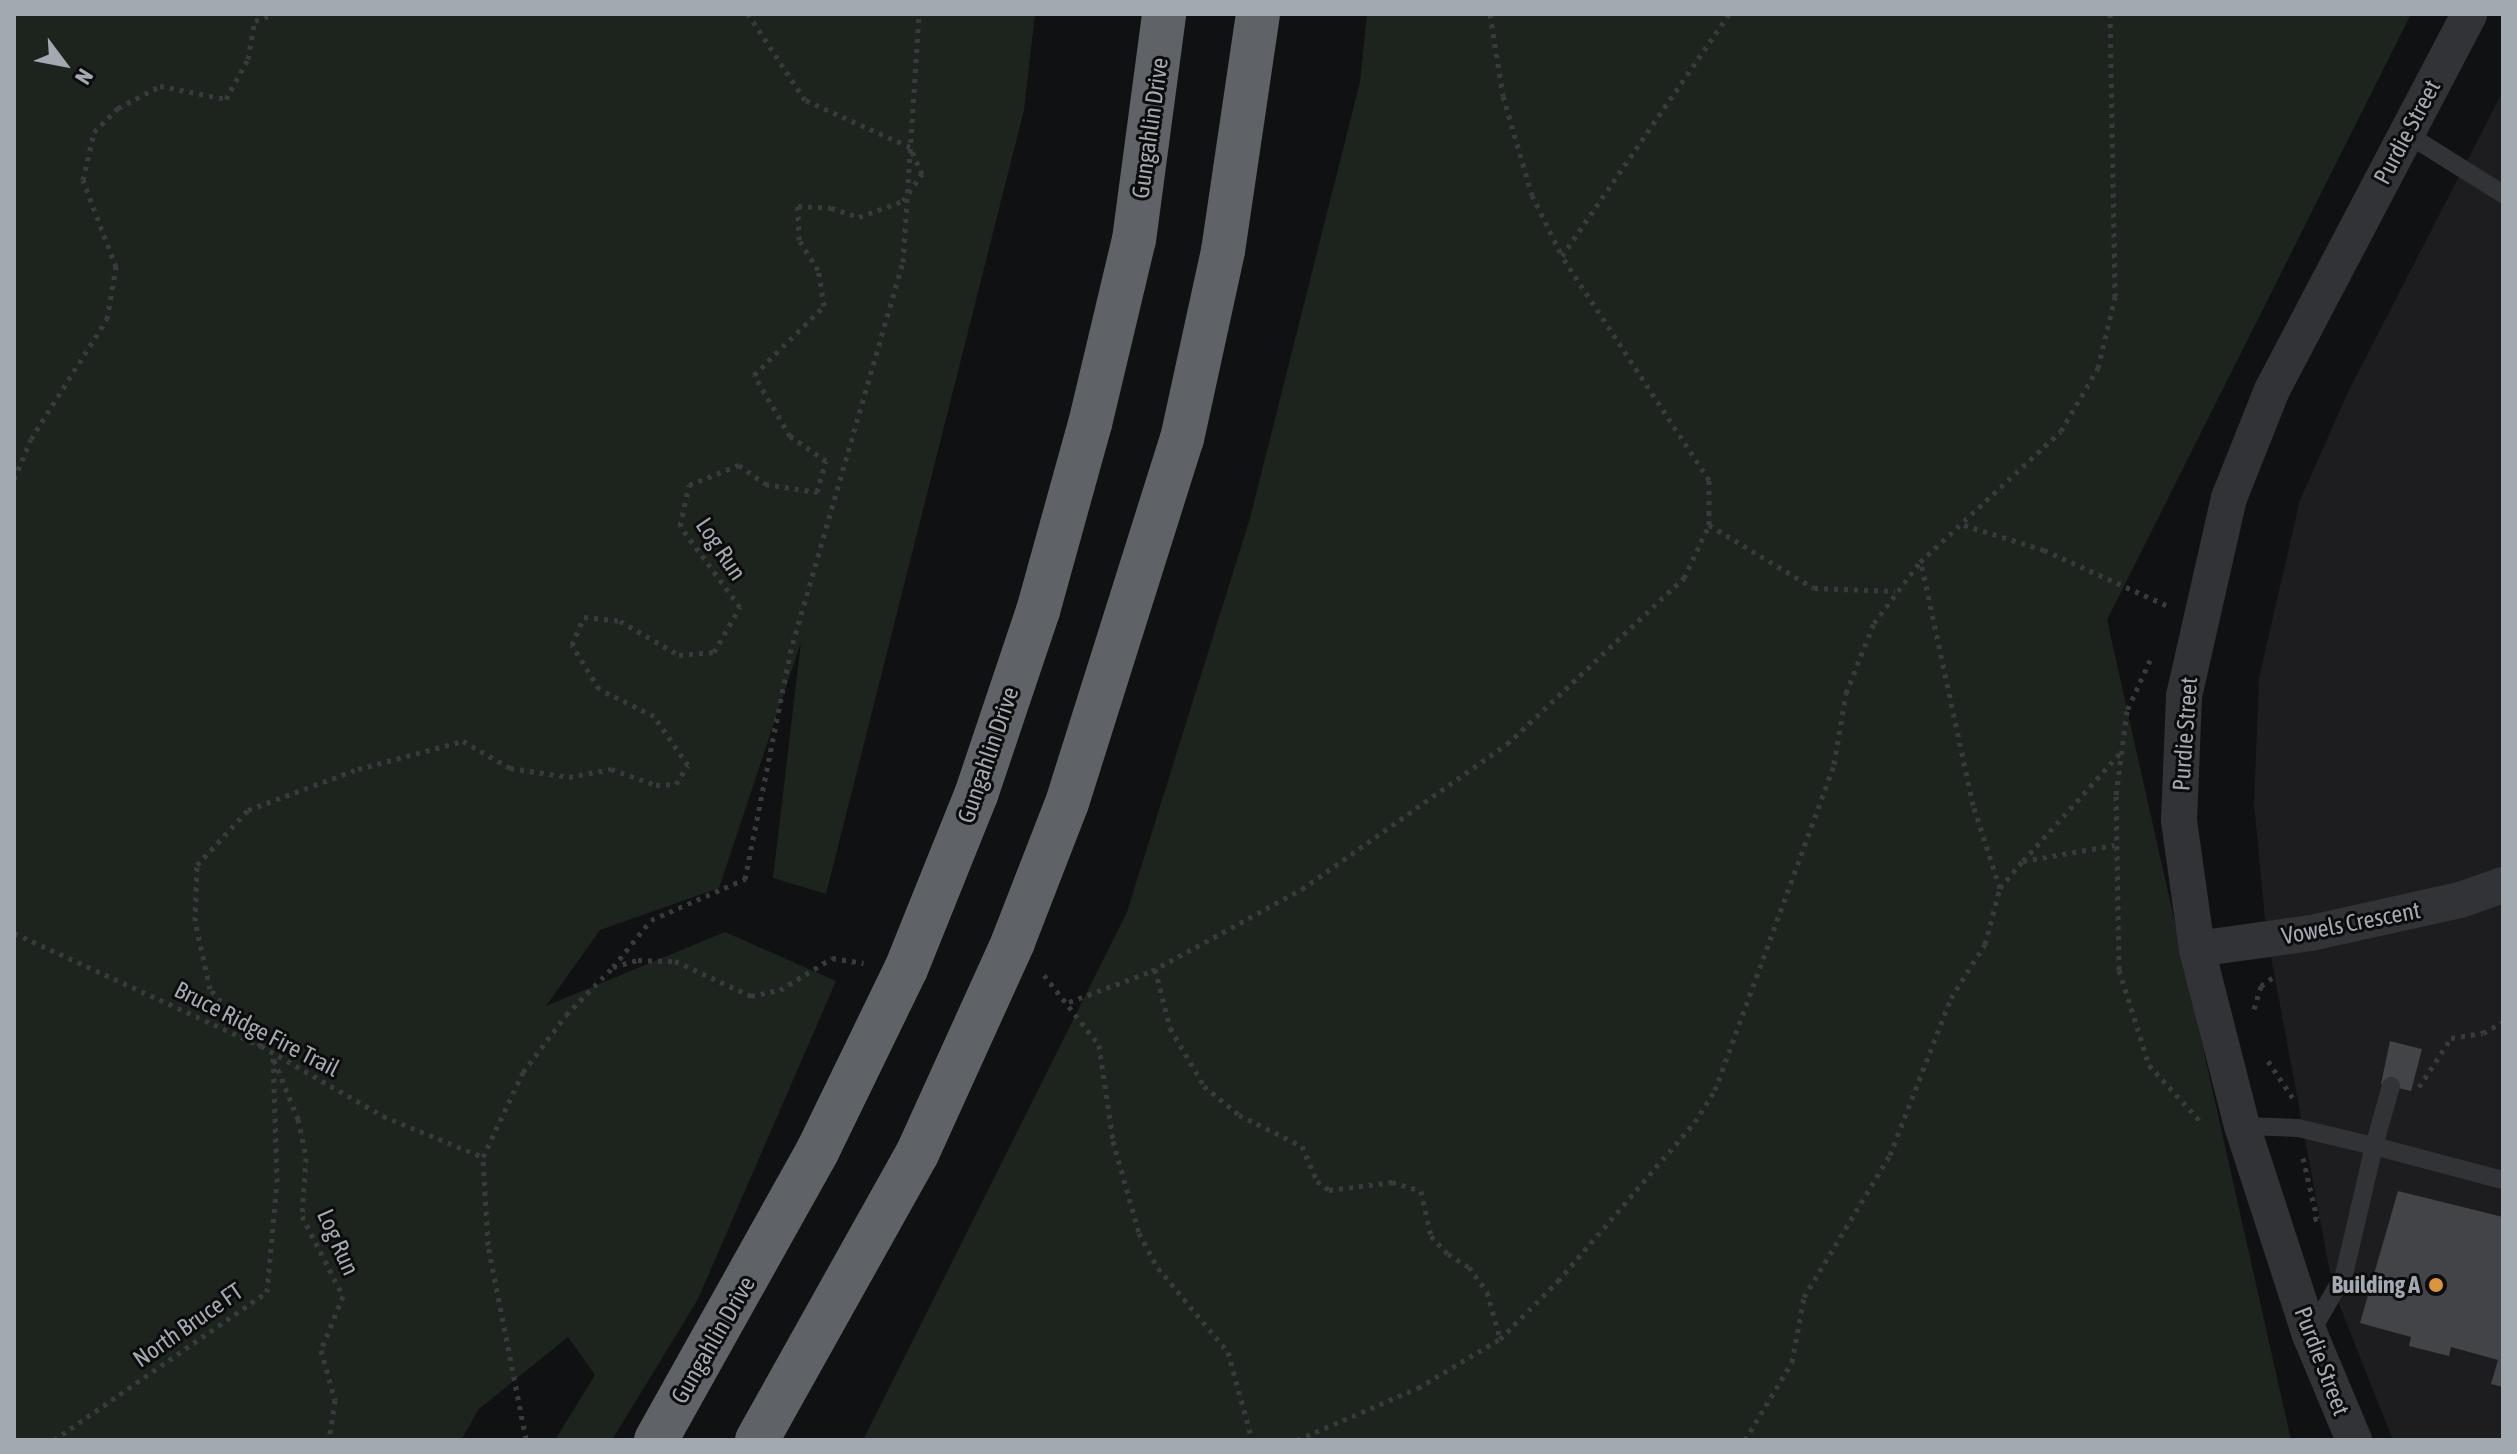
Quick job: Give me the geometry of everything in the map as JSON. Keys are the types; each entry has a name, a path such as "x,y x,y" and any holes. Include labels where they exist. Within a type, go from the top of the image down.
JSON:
{"highway":[{"name":"Gungahlin Drive","path":"656,1440 818,1150 906,969 995,738 1038,611 1090,424 1134,240 1164,14"},
{"path":"757,1440 917,1154 1013,942 1067,803 1182,439 1223,251 1258,14"}],"street":[{"name":"Purdie Street","path":"2354,1440 2310,1335 2242,1126 2197,949 2179,821 2185,612 2272,390 2469,14"},
{"name":"Vowels Crescent","path":"2197,949 2311,933 2460,900 2503,885"}],"lane":[{"path":"2407,134 2503,194"},
{"path":"2310,1335 2344,1275 2389,1092"},
{"path":"2242,1126 2298,1128 2503,1180"}],"path":[{"path":"14,479 31,439 107,319 116,267 83,180 94,132 118,108 160,86 226,99 248,59 255,21 273,14"},
{"path":"748,14 805,100 910,147 922,174 903,201"},
{"path":"561,1440 524,1439 488,1245 483,1157 523,1072 566,1015 613,967 651,920 745,879 790,653 903,262 903,201 919,14"},
{"path":"1069,1002 1155,969 1302,889 1507,744 1684,578 1709,525 1709,480 1562,256 1532,195 1512,126 1490,14"},
{"path":"1562,256 1729,14"},
{"path":"1297,1440 1418,1388 1500,1339 1558,1281 1695,1122 1715,1090 1834,764 1858,657 1895,591 1920,562 2061,431 2098,368 2109,333 2115,297 2110,14"},
{"name":"Log Run","path":"261,1046 210,989 195,921 197,865 248,810 358,769 463,741 510,768 569,777 611,769 656,785 676,784 688,765 654,716 599,689 572,645 584,617 620,621 679,655 714,652 740,607 680,526 689,485 739,465 765,484 817,492 826,461 790,436 754,375 824,306 818,270 799,240 798,206 831,208 859,217 903,201"},
{"path":"1963,524 2044,550 2185,612"},
{"path":"1709,525 1814,588 1895,591"},
{"path":"1920,562 1973,805 2000,888"},
{"path":"2164,621 2185,612"},
{"path":"2153,651 2127,711 2122,752 2115,845 2119,970 2149,1065 2206,1127"},
{"path":"1745,1440 1792,1362 1804,1297 1890,1155 1951,998 1985,944 2000,888 2122,752"},
{"path":"2023,861 2115,845"},
{"name":"Bruce Ridge Fire Trail","path":"14,933 261,1046 383,1116 483,1157"},
{"path":"1013,942 1069,1002 1099,1045 1113,1141 1139,1233 1158,1268 1228,1352 1252,1440"},
{"path":"613,967 638,960 675,961 751,996 780,990 832,958 906,969"},
{"path":"1155,969 1176,1041 1190,1066 1223,1106 1302,1146 1317,1181 1329,1190 1392,1182 1421,1191 1431,1236 1448,1254 1469,1267 1487,1292 1500,1339"},
{"path":"2254,1023 2261,986 2283,970"},
{"path":"2389,1092 2414,1096 2451,1038 2483,1033 2503,1022"},
{"path":"2263,1052 2273,1073 2293,1092"},
{"name":"Log Run","path":"273,1055 298,1119 306,1158 302,1216 343,1296 321,1350 335,1400 329,1440"},
{"name":"North Bruce FT","path":"54,1440 267,1292 277,1182 273,1055"}],"shaded area":[{"path":"14,14 1035,14 1024,110 826,894 773,878 801,642 719,888 600,930 546,1006 725,932 836,981 698,1299 612,1440 555,1440 595,1375 568,1337 479,1409 461,1440 14,1440"},
{"path":"1367,14 2411,14 2107,620 2291,1440 863,1440 1127,912 1250,518 1360,82"},
{"path":"2503,91 2503,1440 2393,1440 2333,1289 2266,930 2254,803 2259,678 2300,500 2349,390"}],"building":[{"path":"2390,1041 2422,1049 2411,1091 2381,1084"},
{"name":"Building A","path":"2398,1191 2503,1217 2503,1387 2491,1384 2498,1360 2451,1347 2449,1356 2409,1346 2411,1337 2360,1323"}],"place":[{"name":"Building A","path":"2436,1285"}]}
